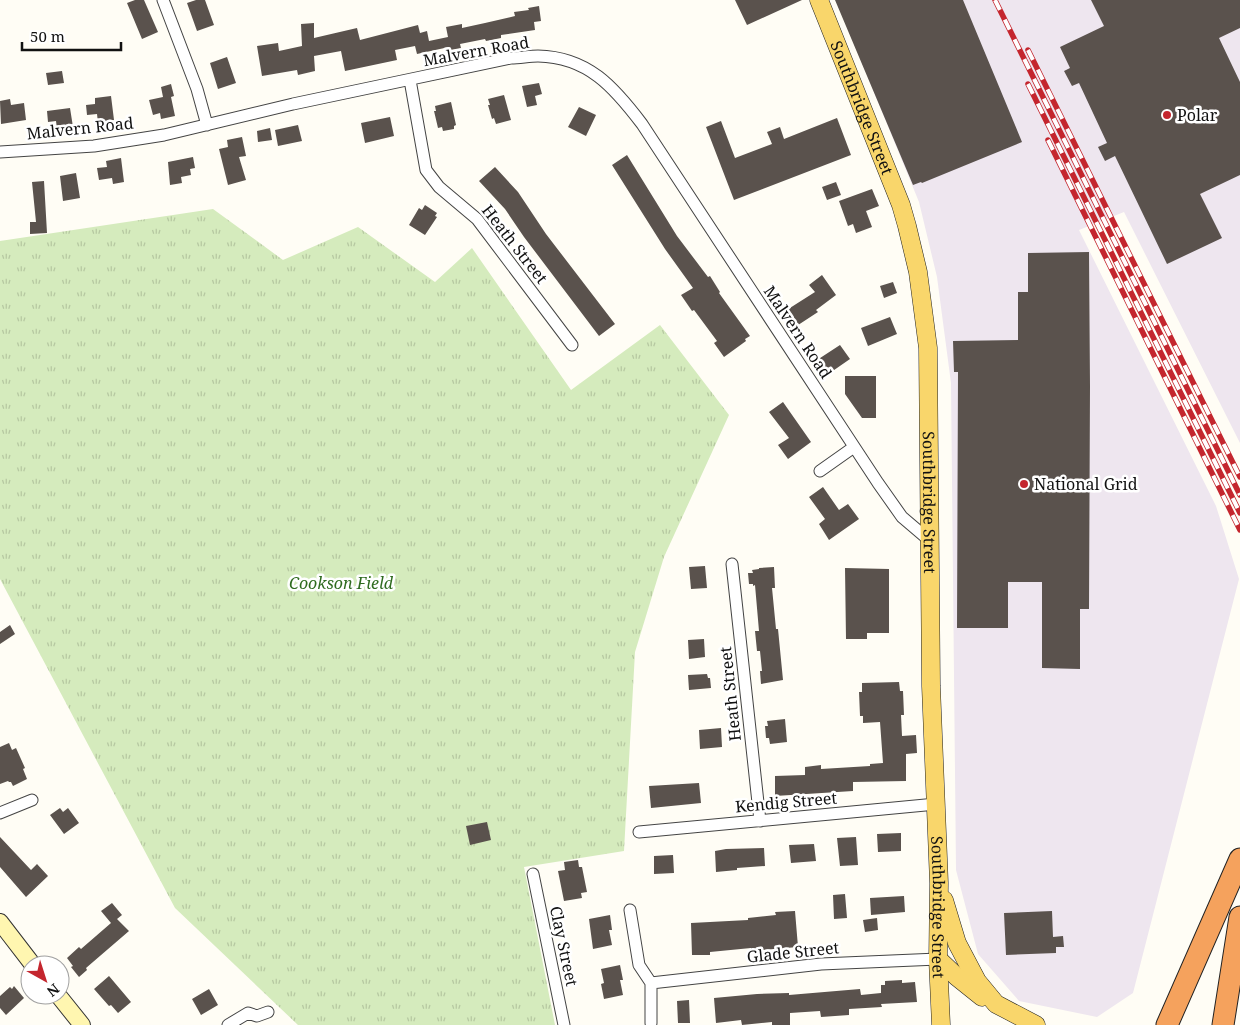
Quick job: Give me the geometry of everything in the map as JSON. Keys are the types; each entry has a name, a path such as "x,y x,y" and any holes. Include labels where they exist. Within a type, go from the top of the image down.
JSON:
{"highway":[{"path":"1167,1025 1240,859"},
{"path":"1224,1025 1240,917"}],"main road":[{"name":"Southbridge Street","path":"819,0 901,204 918,272 928,348 931,686 939,883 938,959 941,1025"},
{"path":"939,883 957,943 977,981 996,1004"},
{"path":"938,959 981,996 1036,1025"}],"street":[{"path":"163,0 197,89 207,125"},
{"name":"Malvern Road","path":"0,152 94,146 164,135 293,104 510,58 538,56 568,61 592,71 622,97 642,124 902,517 929,540"},
{"name":"Heath Street","path":"410,80 426,170 439,187 477,219 572,345"},
{"path":"820,471 854,447"},
{"name":"Heath Street","path":"732,564 760,821"},
{"path":"0,813 32,800"},
{"name":"Kendig Street","path":"639,832 936,804"},
{"name":"Clay Street","path":"533,874 564,1025"},
{"path":"630,910 639,965 651,984 651,1023"},
{"path":"0,922 25,955"},
{"name":"Glade Street","path":"651,984 821,964 938,959"},
{"path":"66,1005 82,1025"},
{"path":"228,1025 248,1013 257,1016 268,1012"}],"shaded area":[{"name":"National Grid","path":"836,0 1240,0 1240,443 1124,212 1079,230 1216,506 1239,579 1133,993 1097,1017 1019,1001 978,954 956,870 951,383 937,277 919,202"}],"green space":[{"name":"Cookson Field","path":"213,209 283,260 358,227 435,282 472,248 571,390 660,325 729,415 664,557 635,652 624,851 524,867 555,1025 298,1025 175,908 0,579 0,241"}],"building":[{"path":"135,0 144,0 158,32 142,39 127,3"},
{"path":"205,0 214,25 197,31 187,3"},
{"path":"735,0 802,0 747,25"},
{"path":"835,0 963,0 1022,142 913,185"},
{"name":"Polar","path":"1091,0 1240,0 1240,28 1219,38 1240,82 1240,175 1200,194 1222,238 1167,264 1115,156 1105,161 1098,147 1107,143 1079,83 1072,86 1064,71 1070,68 1060,47 1104,26"},
{"path":"539,6 541,21 534,22 535,30 501,35 501,38 486,41 485,39 460,44 461,48 450,50 449,47 417,54 415,46 395,50 397,60 345,71 341,51 314,56 315,71 298,75 297,70 262,76 257,46 278,43 279,51 302,46 301,24 314,23 314,38 357,28 360,40 418,25 420,33 427,31 429,41 448,37 446,27 462,24 462,28 485,23 515,16 514,12 529,10 528,8"},
{"path":"227,57 236,83 218,89 210,63"},
{"path":"62,71 64,83 48,85 46,73"},
{"path":"539,83 542,94 535,96 537,105 527,107 522,86"},
{"path":"171,84 174,96 171,97 175,116 161,119 160,113 153,115 149,100 163,97 161,87"},
{"path":"504,95 511,120 496,124 494,118 492,119 488,99"},
{"path":"111,96 114,120 98,123 97,114 87,115 86,105 95,104 95,98"},
{"path":"10,99 11,105 24,103 26,120 1,124 0,101"},
{"path":"451,102 456,125 454,129 443,131 442,127 438,128 434,111 436,111 435,106"},
{"path":"579,107 596,115 586,136 568,127"},
{"path":"70,108 73,127 57,129 56,121 48,122 47,111"},
{"path":"390,117 394,136 365,143 361,123"},
{"path":"837,118 851,155 734,200 706,127 721,121 735,158 772,144 767,132 780,127 784,139"},
{"path":"298,125 302,141 278,146 275,130"},
{"path":"270,128 272,140 258,142 257,131"},
{"path":"242,137 246,156 239,157 246,180 228,185 219,149 228,147 227,140"},
{"path":"627,155 677,236 708,277 710,276 719,293 750,336 724,357 714,343 717,341 681,295 693,288 665,249 612,165"},
{"path":"193,157 195,168 190,169 191,175 181,177 182,183 170,185 168,162"},
{"path":"121,158 124,182 113,184 112,178 99,180 97,168 107,167 106,161"},
{"path":"495,167 518,192 546,234 615,324 599,336 505,209 479,181"},
{"path":"76,173 80,198 63,201 60,176"},
{"path":"44,181 47,233 30,234 30,222 36,222 32,182"},
{"path":"836,182 841,195 827,200 822,187"},
{"path":"872,189 879,206 866,211 872,227 856,233 853,224 848,226 839,201"},
{"path":"425,205 437,213 435,216 437,217 425,235 409,225 419,208 422,210"},
{"name":"National Grid","path":"1089,252 1089,609 1080,609 1080,669 1042,668 1042,582 1008,582 1008,628 957,628 958,372 954,372 953,341 1018,340 1018,292 1028,292 1028,253"},
{"path":"822,275 836,295 816,310 818,312 792,329 782,313 815,292 809,285"},
{"path":"893,282 897,293 884,298 880,286"},
{"path":"890,317 897,334 868,346 861,328"},
{"path":"840,345 850,359 824,377 814,362"},
{"path":"845,376 876,376 876,418 862,418 845,394"},
{"path":"783,402 811,442 788,459 778,445 789,438 769,412"},
{"path":"823,487 839,510 848,504 859,519 829,540 819,524 825,519 809,497"},
{"path":"705,566 707,588 691,589 689,567"},
{"path":"774,567 775,588 772,588 783,680 761,684 760,651 757,651 755,631 759,631 755,585 749,584 748,573 753,573 752,570 759,568"},
{"path":"845,568 889,569 889,633 867,633 867,639 846,639"},
{"path":"10,625 15,634 0,644 0,632"},
{"path":"704,639 705,657 689,659 688,640"},
{"path":"707,674 708,678 710,678 711,688 689,690 688,675"},
{"path":"899,682 900,691 903,691 904,715 901,715 902,736 916,735 917,753 906,754 906,781 853,782 853,791 775,796 775,776 805,775 805,767 821,765 821,769 870,766 870,764 883,763 880,722 863,723 863,716 860,716 859,692 862,692 862,683"},
{"path":"785,719 787,742 770,744 769,738 766,738 765,726 768,726 767,721"},
{"path":"721,728 722,747 700,749 699,730"},
{"path":"9,743 12,750 16,748 25,768 23,769 27,779 13,786 8,781 0,784 0,747"},
{"path":"699,783 701,803 651,808 649,786"},
{"path":"60,808 63,812 68,808 79,823 64,834 50,815"},
{"path":"487,822 491,840 470,845 466,826"},
{"path":"901,833 901,851 878,852 877,834"},
{"path":"0,837 31,870 37,864 48,876 26,897 0,867"},
{"path":"856,837 858,865 840,866 837,838"},
{"path":"814,844 816,861 791,863 789,845"},
{"path":"764,848 765,866 716,872 715,851"},
{"path":"673,855 674,873 654,874 654,856"},
{"path":"578,860 579,867 582,867 587,892 581,893 582,898 564,901 558,871 565,870 564,862"},
{"path":"845,894 847,918 834,919 833,895"},
{"path":"904,896 905,912 871,915 870,898"},
{"path":"112,903 122,915 117,919 129,931 86,968 87,970 79,977 71,967 73,966 70,962 70,955 79,947 81,949 111,923 101,911"},
{"path":"795,911 798,947 751,951 751,948 710,952 710,955 692,955 691,923 748,920 748,918 776,915 775,912"},
{"path":"1052,911 1053,937 1063,936 1064,947 1056,947 1056,953 1006,955 1004,913"},
{"path":"610,915 612,930 609,930 612,945 593,949 589,919"},
{"path":"877,918 878,930 865,932 863,920"},
{"path":"620,965 623,995 604,999 601,984 604,983 601,969"},
{"path":"109,976 131,1002 118,1013 94,989"},
{"path":"902,980 902,983 915,982 917,1002 881,1004 882,1007 849,1009 849,1015 821,1017 820,1011 790,1013 790,1025 772,1025 772,1022 742,1025 741,1020 716,1023 714,998 757,994 789,993 789,995 860,989 861,995 881,993 881,985 885,985 885,981"},
{"path":"14,986 20,993 20,1002 6,1015 0,1008 0,996 10,987 12,989"},
{"path":"209,989 218,1005 201,1015 192,999"},
{"path":"689,1000 690,1023 678,1023 677,1001"}],"railway":[{"path":"995,0 1240,495"},
{"path":"1028,50 1240,477"},
{"path":"1028,84 1240,513"},
{"path":"1048,140 1240,530"}],"place":[{"name":"Polar","path":"1167,115"},
{"name":"National Grid","path":"1024,484"}]}
